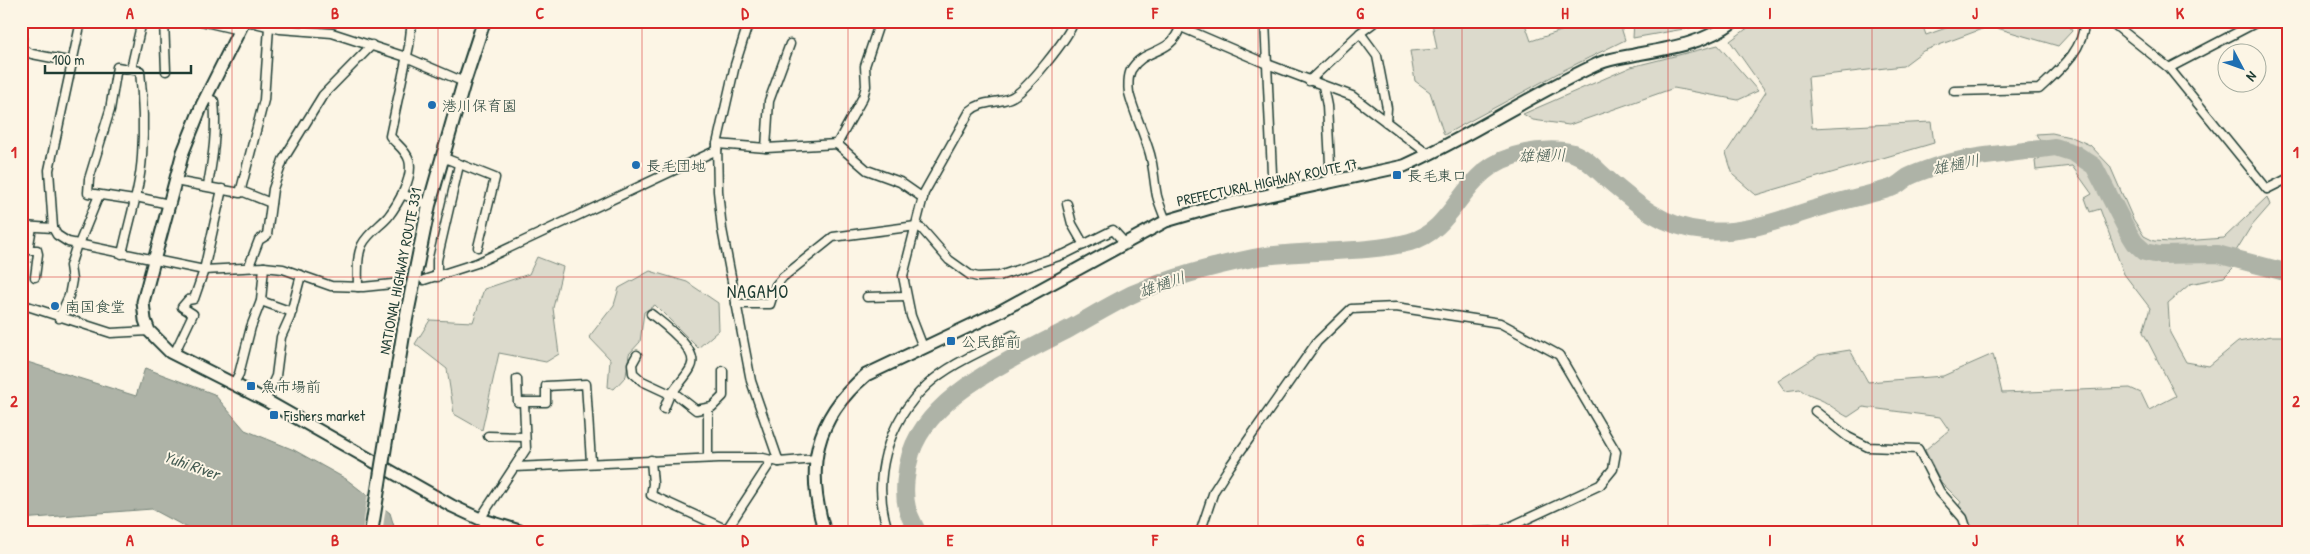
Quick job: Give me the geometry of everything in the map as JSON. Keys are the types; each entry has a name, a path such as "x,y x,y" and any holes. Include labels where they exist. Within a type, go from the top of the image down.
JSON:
{"highway":[{"name":"NATIONAL HIGHWAY ROUTE 331","path":"371,533 404,329 429,205 464,82 484,21"}],"main road":[{"name":"PREFECTURAL HIGHWAY ROUTE 17","path":"825,533 815,490 816,459 827,422 834,407 848,390 866,375 997,313 1124,242 1166,221 1214,207 1386,172 1430,155 1573,76 1603,62 1700,40 1734,21"},
{"path":"243,24 194,123 175,181 143,302 145,320 149,331 157,341 174,354 234,383 452,506 480,519 526,533"}],"street":[{"path":"22,21 21,49 32,54 73,62"},
{"path":"81,21 49,170 53,228 57,236 78,244 204,270 250,266 264,267 301,275 331,286 358,287 402,283"},
{"path":"131,69 142,21"},
{"path":"164,21 166,71"},
{"path":"358,287 361,247 375,228 387,218 402,194 407,180 410,161 405,152 390,136 412,21"},
{"path":"651,460 653,484 651,495 730,531 775,461 751,381 722,229 717,147 735,65 749,21"},
{"path":"837,144 863,97 866,86 865,66 880,21"},
{"path":"923,347 906,296 903,276 923,198 935,171 970,111 981,104 1015,96 1059,48 1074,21"},
{"path":"1167,21 1267,64 1352,96 1430,155"},
{"path":"1265,21 1273,195"},
{"path":"1309,80 1360,33 1376,21"},
{"path":"1954,91 2039,89 2070,60 2085,30 2084,21"},
{"path":"2110,21 2169,68 2268,189 2289,178"},
{"path":"2169,68 2259,21"},
{"path":"205,22 272,25 332,33 406,57 464,82"},
{"path":"241,191 264,100 272,25"},
{"path":"1166,221 1157,195 1156,175 1150,152 1129,92 1128,81 1130,71 1141,58 1168,47 1177,36 1180,27"},
{"path":"1360,33 1377,56 1387,108 1386,122"},
{"path":"766,148 769,101 790,44"},
{"path":"250,266 259,240 267,235 270,203 283,160 323,95 372,45"},
{"path":"122,254 135,199 142,156 142,98 140,71 118,67 110,110 89,179 88,193 99,195 135,199 169,204"},
{"path":"1323,86 1327,106 1331,183"},
{"path":"206,97 214,101 215,111 214,151 208,186"},
{"path":"424,280 477,263 717,147 766,148 837,144 867,170 900,182 923,198"},
{"path":"442,157 495,178 478,247"},
{"path":"437,277 437,260 459,165"},
{"path":"175,181 241,191 270,203"},
{"path":"174,354 193,314 182,307 188,300 194,299 204,270 222,189"},
{"path":"402,194 429,205"},
{"path":"59,318 69,296 72,280 70,266 99,195"},
{"path":"1067,204 1072,224 1084,245"},
{"path":"21,226 53,228"},
{"path":"736,304 770,304 776,285 783,277 833,236 916,226 922,229 949,260 970,275 978,277 999,276 1065,254 1113,230 1124,242"},
{"path":"32,227 28,250 37,250 35,278"},
{"path":"234,383 239,374 246,344 262,301 264,267"},
{"path":"264,400 276,376 281,338 292,312 301,275"},
{"path":"867,297 906,296"},
{"path":"262,301 292,312"},
{"path":"21,304 59,318 111,333 149,331"},
{"path":"1200,533 1214,491 1317,342 1351,309 1396,307 1500,323 1559,355 1616,452 1613,469 1600,485 1501,531 1451,533"},
{"path":"651,314 686,345 692,358 692,366 672,393 664,409"},
{"path":"889,533 882,500 881,481 889,438 897,423 911,402 938,376 1013,335"},
{"path":"637,355 632,364 633,373 642,381 672,393 696,410 708,409 722,396 723,371"},
{"path":"516,379 518,402 546,402 546,386 586,384 591,462"},
{"path":"480,519 526,449 524,402"},
{"path":"708,409 708,458"},
{"path":"1815,411 1848,437 1868,447 1918,449 1940,492 1963,518 1968,533"},
{"path":"488,436 525,437"},
{"path":"515,467 708,458 763,458 775,461 816,459"}],"shaded area":[{"path":"1439,21 1524,21 1531,41 1591,21 1619,21 1625,40 1564,70 1444,135 1430,92 1415,81 1410,51 1437,49 1432,23"},
{"path":"1634,21 1707,21 1706,25 1633,38"},
{"path":"1757,21 1921,21 1926,35 1966,21 2067,21 2072,31 2058,46 1990,26 1923,51 1903,66 1808,77 1812,128 1931,122 1934,143 1756,195 1733,175 1726,153 1766,92 1730,41"},
{"path":"1718,45 1758,91 1738,100 1674,88 1569,125 1533,120 1523,114 1631,67"},
{"path":"2052,133 2074,138 2090,145 2110,166 2133,219 2144,236 2154,241 2171,242 2224,238 2267,197 2270,205 2250,228 2236,251 2235,266 2224,277 2190,284 2168,303 2170,333 2186,362 2209,366 2238,342 2272,336 2289,336 2289,531 1970,533 1958,507 1961,502 1941,482 1925,450 1949,430 1940,417 1863,407 1848,417 1824,401 1808,395 1800,389 1785,391 1778,381 1819,355 1850,350 1868,382 1943,376 1993,354 2002,393 2130,388 2141,393 2149,410 2176,396 2143,332 2150,308 2124,274 2100,209 2090,212 2085,198 2092,194 2072,166 2036,170 2035,161 2048,153 2079,152 2071,144 2040,141 2036,134"},
{"path":"537,257 563,267 553,308 559,354 546,362 499,353 482,430 454,414 447,369 415,344 430,320 473,322 484,289 529,274"},
{"path":"650,271 687,282 718,303 719,330 698,348 655,305 644,312 640,342 629,354 626,376 614,389 608,387 610,359 589,337 614,305 619,288"}],"water":[{"name":"Yuhi River","path":"21,360 136,396 145,368 214,394 245,430 294,450 346,479 390,513 396,533 197,533 152,509 21,519"}],"pier":[{"path":"368,493 386,507 382,533 362,533"}],"waterway":[{"name":"雄樋川","path":"918,533 909,514 905,495 911,453 921,432 936,413 978,379 1025,351 1127,297 1149,287 1193,272 1273,255 1372,249 1391,246 1410,242 1427,235 1440,224 1486,170 1503,160 1525,153 1549,150 1573,153 1586,160 1639,205 1664,220 1690,229 1721,232 1751,228 1883,190 1896,186 1914,174 1949,163 2055,147 2074,153 2094,166 2127,230 2135,243 2145,252 2159,255 2217,254 2289,273"}],"place":[{"name":"港川保育園","path":"432,105"},
{"name":"長毛団地","path":"636,165"},
{"name":"長毛東口","path":"1397,175"},
{"name":"南国食堂","path":"55,306"},
{"name":"公民館前","path":"951,341"},
{"name":"魚市場前","path":"251,386"},
{"name":"Fishers market","path":"274,415"}],"district":[{"name":"NAGAMO","path":"758,291"}]}
